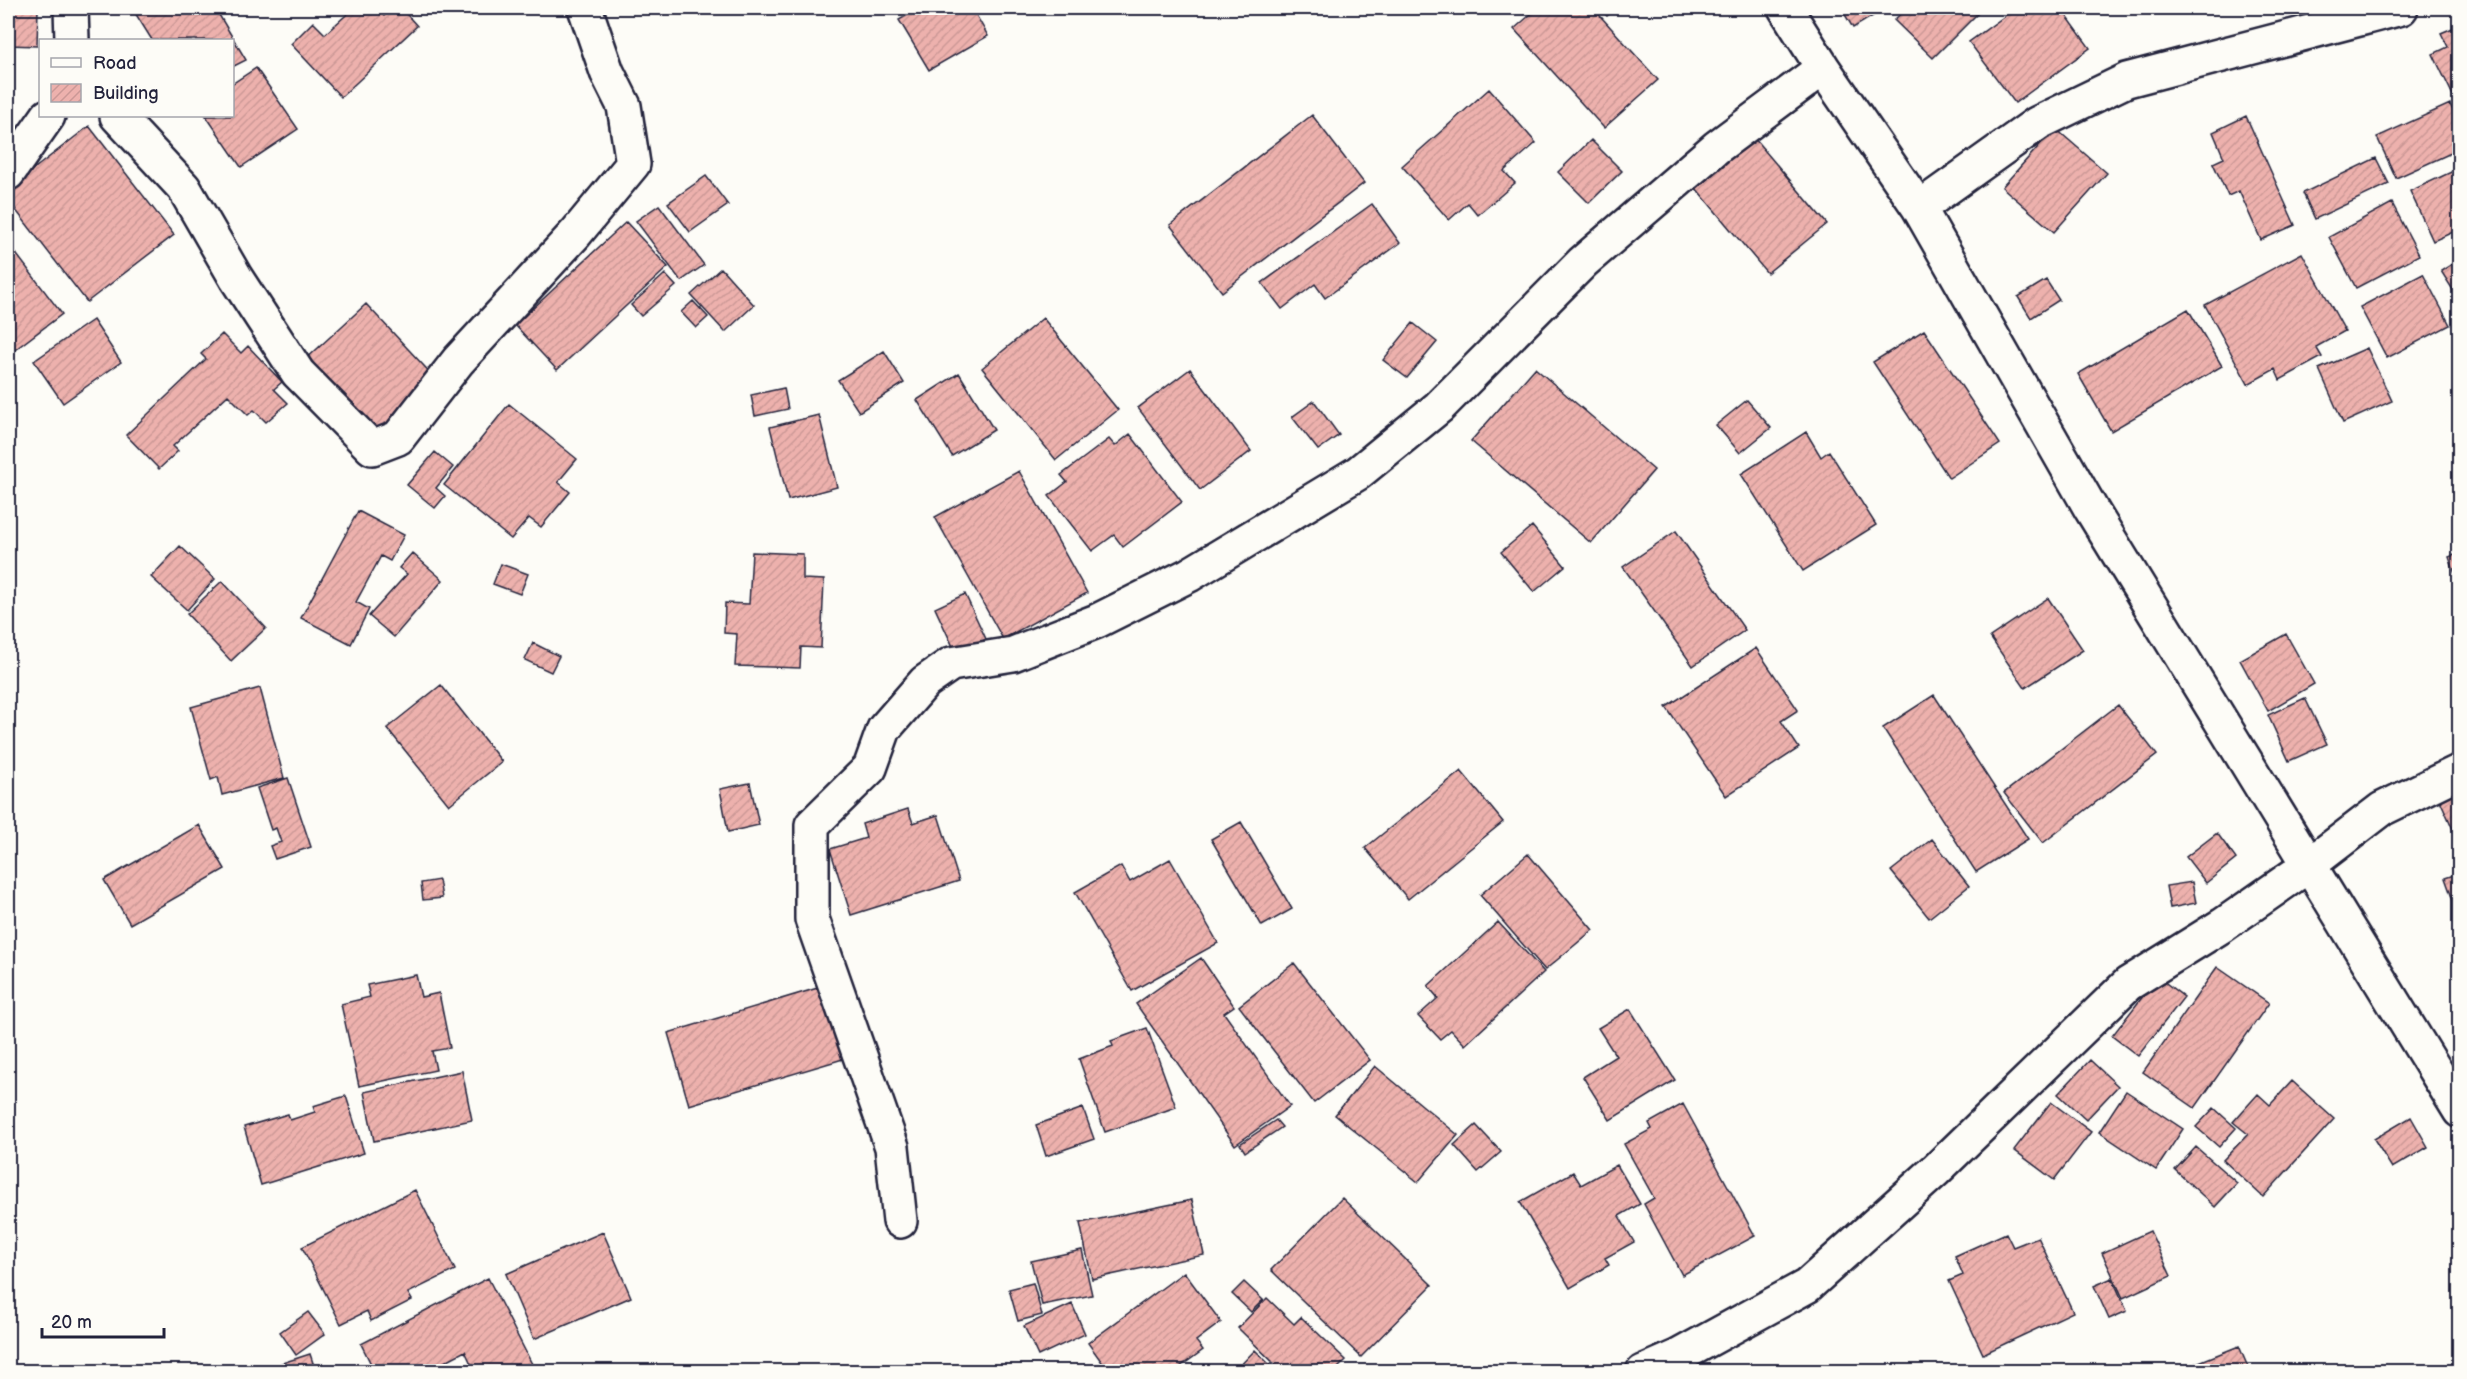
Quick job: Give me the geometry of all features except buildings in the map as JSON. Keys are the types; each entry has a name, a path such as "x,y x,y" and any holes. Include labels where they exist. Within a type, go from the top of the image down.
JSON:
{"street":[{"path":"71,8 72,39"},
{"path":"118,117 184,188 236,278 298,373 372,448 398,438 458,361 576,233 633,164 624,106 607,72 585,8"},
{"path":"1785,8 1823,68 1919,208 2091,508 2460,1111"},
{"path":"1919,208 2038,123 2127,80 2401,8"},
{"path":"900,1221 892,1147 812,919 812,825 870,768 884,729 925,681 951,664 969,663 1013,654 1097,621 1189,574 1358,473 1439,407 1583,262 1717,147 1823,68"},
{"path":"8,173 47,117"},
{"path":"1643,1371 1677,1358 1807,1286 1936,1170 2127,984 2223,925 2309,865 2382,809 2460,771"}]}
